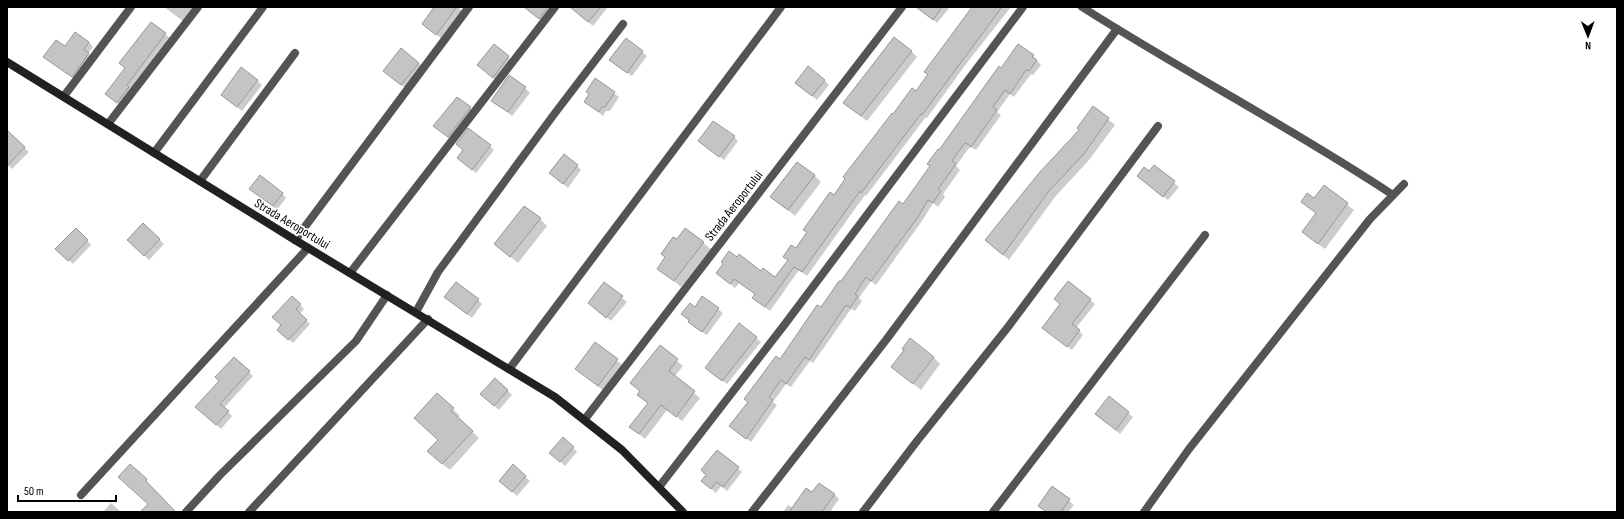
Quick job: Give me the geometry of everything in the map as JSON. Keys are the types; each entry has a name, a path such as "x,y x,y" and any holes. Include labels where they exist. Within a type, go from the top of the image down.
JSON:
{"street":[{"path":"64,96 131,7"},
{"path":"108,124 198,7"},
{"path":"154,153 263,7"},
{"path":"295,240 469,7"},
{"path":"350,273 555,7"},
{"path":"510,368 781,7"},
{"name":"Strada Aeroportului","path":"585,419 902,7"},
{"path":"659,487 785,324 1023,7"},
{"path":"1082,7 1350,167 1393,195"},
{"path":"416,312 438,272 555,113 623,24"},
{"path":"752,512 886,340 1117,29"},
{"path":"200,181 295,53"},
{"name":"Strada Aeroportului","path":"7,62 308,248 510,368 555,397 585,419 622,450 683,512"},
{"path":"863,512 917,440 1008,328 1158,126"},
{"path":"1144,512 1189,449 1370,219 1404,184"},
{"path":"993,512 1205,235"},
{"path":"81,495 308,248"},
{"path":"186,512 220,475 356,341 387,295"},
{"path":"249,512 428,319"}],"building":[{"path":"434,7 457,7 436,35 422,24"},
{"path":"524,7 548,7 539,19"},
{"path":"570,7 601,7 588,22"},
{"path":"916,7 942,7 933,20"},
{"path":"972,7 1002,7 922,115 921,114 861,193 860,191 802,272 794,267 765,307 752,298 755,294 734,279 730,284 716,273 723,264 721,262 729,251 737,257 739,254 761,271 763,268 775,277 788,260 783,257 791,245 796,248 807,232 803,230 830,192 834,195 845,179 843,177 912,88 916,91 928,74 924,72"},
{"path":"151,22 166,33 127,85 129,87 117,103 105,94 125,68 119,63"},
{"path":"75,32 89,42 84,50 89,53 72,77 43,57 56,40 65,46"},
{"path":"894,37 912,51 861,116 843,103"},
{"path":"626,38 643,51 627,73 609,60"},
{"path":"494,44 509,56 493,78 477,65"},
{"path":"1018,44 1034,55 1032,57 1037,60 1029,71 1026,70 1010,94 1005,90 993,107 997,110 971,147 966,143 964,144 952,161 956,164 938,189 941,191 933,203 928,200 918,217 871,281 866,277 855,294 858,296 850,308 846,305 809,360 805,357 786,384 781,380 769,397 773,400 746,439 729,426 748,402 744,399 776,356 780,359 817,305 821,307 899,201 903,204 930,166 927,164 938,149 939,150 999,66 1001,68"},
{"path":"401,48 419,63 401,85 383,71"},
{"path":"808,66 825,80 812,96 795,83"},
{"path":"241,67 258,80 237,107 221,95"},
{"path":"509,75 526,87 508,112 491,101"},
{"path":"595,78 615,92 605,107 602,107 599,112 584,102 589,94 586,92"},
{"path":"457,97 471,107 448,137 433,126"},
{"path":"1093,106 1109,118 1084,154 1049,191 1003,255 985,240 1039,173 1079,130 1077,128"},
{"path":"713,121 735,136 719,157 698,141"},
{"path":"468,128 491,145 472,170 457,158 463,150 456,144"},
{"path":"7,130 25,147 7,166"},
{"path":"564,154 578,165 563,184 549,173"},
{"path":"797,162 815,175 788,210 770,197"},
{"path":"1154,165 1175,181 1163,197 1137,176 1144,167 1149,171"},
{"path":"260,175 283,193 273,206 249,189"},
{"path":"1324,185 1348,203 1318,244 1302,232 1316,213 1301,202 1307,193 1314,198"},
{"path":"524,206 541,218 510,257 494,244"},
{"path":"143,223 160,239 144,256 127,240"},
{"path":"76,228 88,240 68,261 55,249"},
{"path":"685,228 704,242 674,281 657,269 665,257 661,254 673,237 677,239"},
{"path":"1068,281 1091,299 1072,324 1080,330 1067,347 1042,328 1060,304 1054,299"},
{"path":"456,282 479,299 467,314 444,297"},
{"path":"604,282 623,296 606,318 588,303"},
{"path":"292,296 301,304 296,309 307,320 288,340 277,330 281,325 272,317"},
{"path":"702,296 719,308 702,332 688,322 689,320 681,314 690,303 695,307"},
{"path":"739,323 757,337 722,381 705,368"},
{"path":"910,338 934,357 913,384 891,367 904,350 902,349"},
{"path":"595,342 618,359 598,386 575,369"},
{"path":"660,345 678,359 669,371 695,391 676,417 661,405 639,434 629,427 648,403 637,395 640,391 630,383"},
{"path":"234,357 250,371 220,404 229,411 216,425 195,407 219,381 215,377"},
{"path":"495,378 508,390 494,406 480,394"},
{"path":"437,393 454,408 451,411 473,431 442,464 427,451 438,440 414,418"},
{"path":"1109,396 1129,412 1116,430 1095,414"},
{"path":"563,437 574,447 560,462 549,453"},
{"path":"717,450 739,467 723,487 716,482 711,489 701,481 706,475 701,470"},
{"path":"130,464 147,479 146,481 176,512 140,512 148,504 118,477"},
{"path":"513,464 526,476 512,492 499,481"},
{"path":"819,483 835,494 822,512 789,512 806,488 812,492"},
{"path":"1052,486 1070,499 1061,512 1047,512 1038,506"}]}
